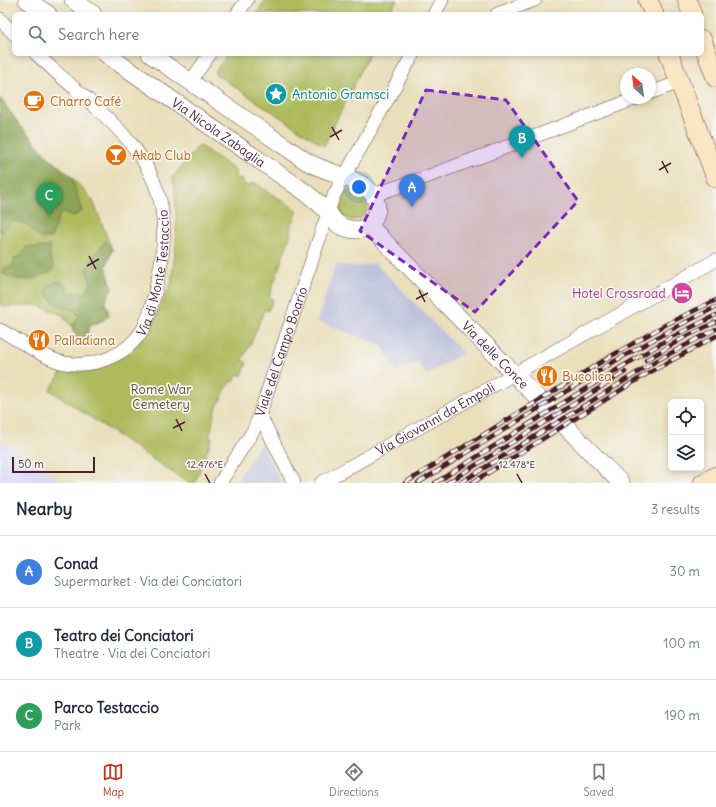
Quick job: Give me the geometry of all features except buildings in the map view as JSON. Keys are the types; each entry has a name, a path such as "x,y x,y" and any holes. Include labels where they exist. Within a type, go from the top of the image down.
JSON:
{"main road":[{"path":"648,0 653,12"},
{"path":"687,0 691,12"},
{"path":"704,45 715,71"},
{"path":"670,56 716,178"},
{"path":"703,483 716,476"}],"street":[{"path":"27,0 45,12"},
{"path":"73,0 90,12"},
{"path":"238,12 247,0"},
{"path":"435,12 442,0"},
{"path":"502,12 535,0"},
{"path":"0,19 12,32"},
{"name":"Via di Monte Testaccio","path":"0,330 51,358 64,363 87,364 100,362 111,358 133,342 143,328 152,302 162,258 164,213 154,182 145,163 132,143 109,120 38,56"},
{"name":"Via Nicola Zabaglia","path":"109,56 305,192 328,213"},
{"name":"Via Nicola Zabaglia","path":"153,56 306,161 343,177"},
{"path":"190,82 209,56"},
{"path":"343,177 362,185 373,195 377,203 377,210 374,219 369,225 361,229 348,229 337,223 328,213 334,195 343,177 411,56"},
{"path":"656,91 680,82"},
{"path":"373,195 403,186 621,104"},
{"name":"Viale del Campo Boario","path":"220,483 253,431 260,415 328,213"},
{"name":"Via delle Conce","path":"369,225 621,483"},
{"name":"Via Giovanni da Empoli","path":"321,483 716,260"},
{"path":"260,415 294,483"}],"highlighted area":[{"path":"426,90 506,100 578,201 475,312 360,231"}],"shaded area":[{"path":"375,263 463,353 426,375 417,361 397,372 381,345 317,321 336,264 359,267"},
{"path":"0,440 64,483 0,483"},
{"path":"261,443 281,483 235,483"}],"green space":[{"path":"266,0 397,0 390,12 257,12"},
{"path":"227,56 368,56 324,146 214,73"},
{"path":"0,98 19,124 49,158 72,177 93,201 112,249 106,267 112,288 105,302 109,315 104,320 90,326 85,340 78,341 72,327 63,315 37,305 7,307 0,305"},
{"path":"0,98 19,124 49,158 72,177 82,211 72,217 63,211 58,218 51,238 40,238 28,225 14,220 0,232"},
{"name":"Rome War Cemetery","path":"199,145 235,170 235,178 241,179 246,186 255,183 298,211 290,229 291,233 269,297 273,299 268,311 264,310 252,341 242,360 247,363 242,376 238,374 234,382 230,381 215,411 209,437 212,438 195,483 188,483 50,390 62,371 81,372 102,367 142,335 157,314 171,284 176,244 175,193 173,177"},
{"path":"353,190 364,194 368,205 364,216 353,220 342,216 338,205 342,194"},
{"path":"105,241 112,249 106,267 112,288 105,302 109,315 104,320 90,326 85,340 78,341 72,327 79,317 75,310 57,305 48,295 46,290 49,285 59,281 66,286 68,293 80,292 85,294 91,284 87,270 91,261"},
{"path":"26,247 50,247 50,258 54,266 50,273 24,280 12,278 2,273 4,268 13,266 15,258 22,256"}],"railway":[{"path":"405,483 606,359 665,325 716,300"},
{"path":"418,483 615,361 716,307"},
{"path":"435,483 670,338 716,315"},
{"path":"646,360 685,337 716,322"},
{"path":"460,483 656,361 716,329"},
{"path":"472,483 645,375 716,336"},
{"path":"447,483 625,372"}],"place":[{"name":"Antonio Gramsci","path":"276,94"},
{"name":"Charro Café","path":"34,101"},
{"name":"Akab Club","path":"116,155"},
{"name":"Teatro dei Conciatori","path":"522,158"},
{"name":"Conad","path":"412,207"},
{"name":"Parco Testaccio","path":"49,215"},
{"name":"Hotel Crossroad","path":"682,293"},
{"name":"Palladiana","path":"39,340"},
{"name":"Bucolica","path":"547,376"}]}
